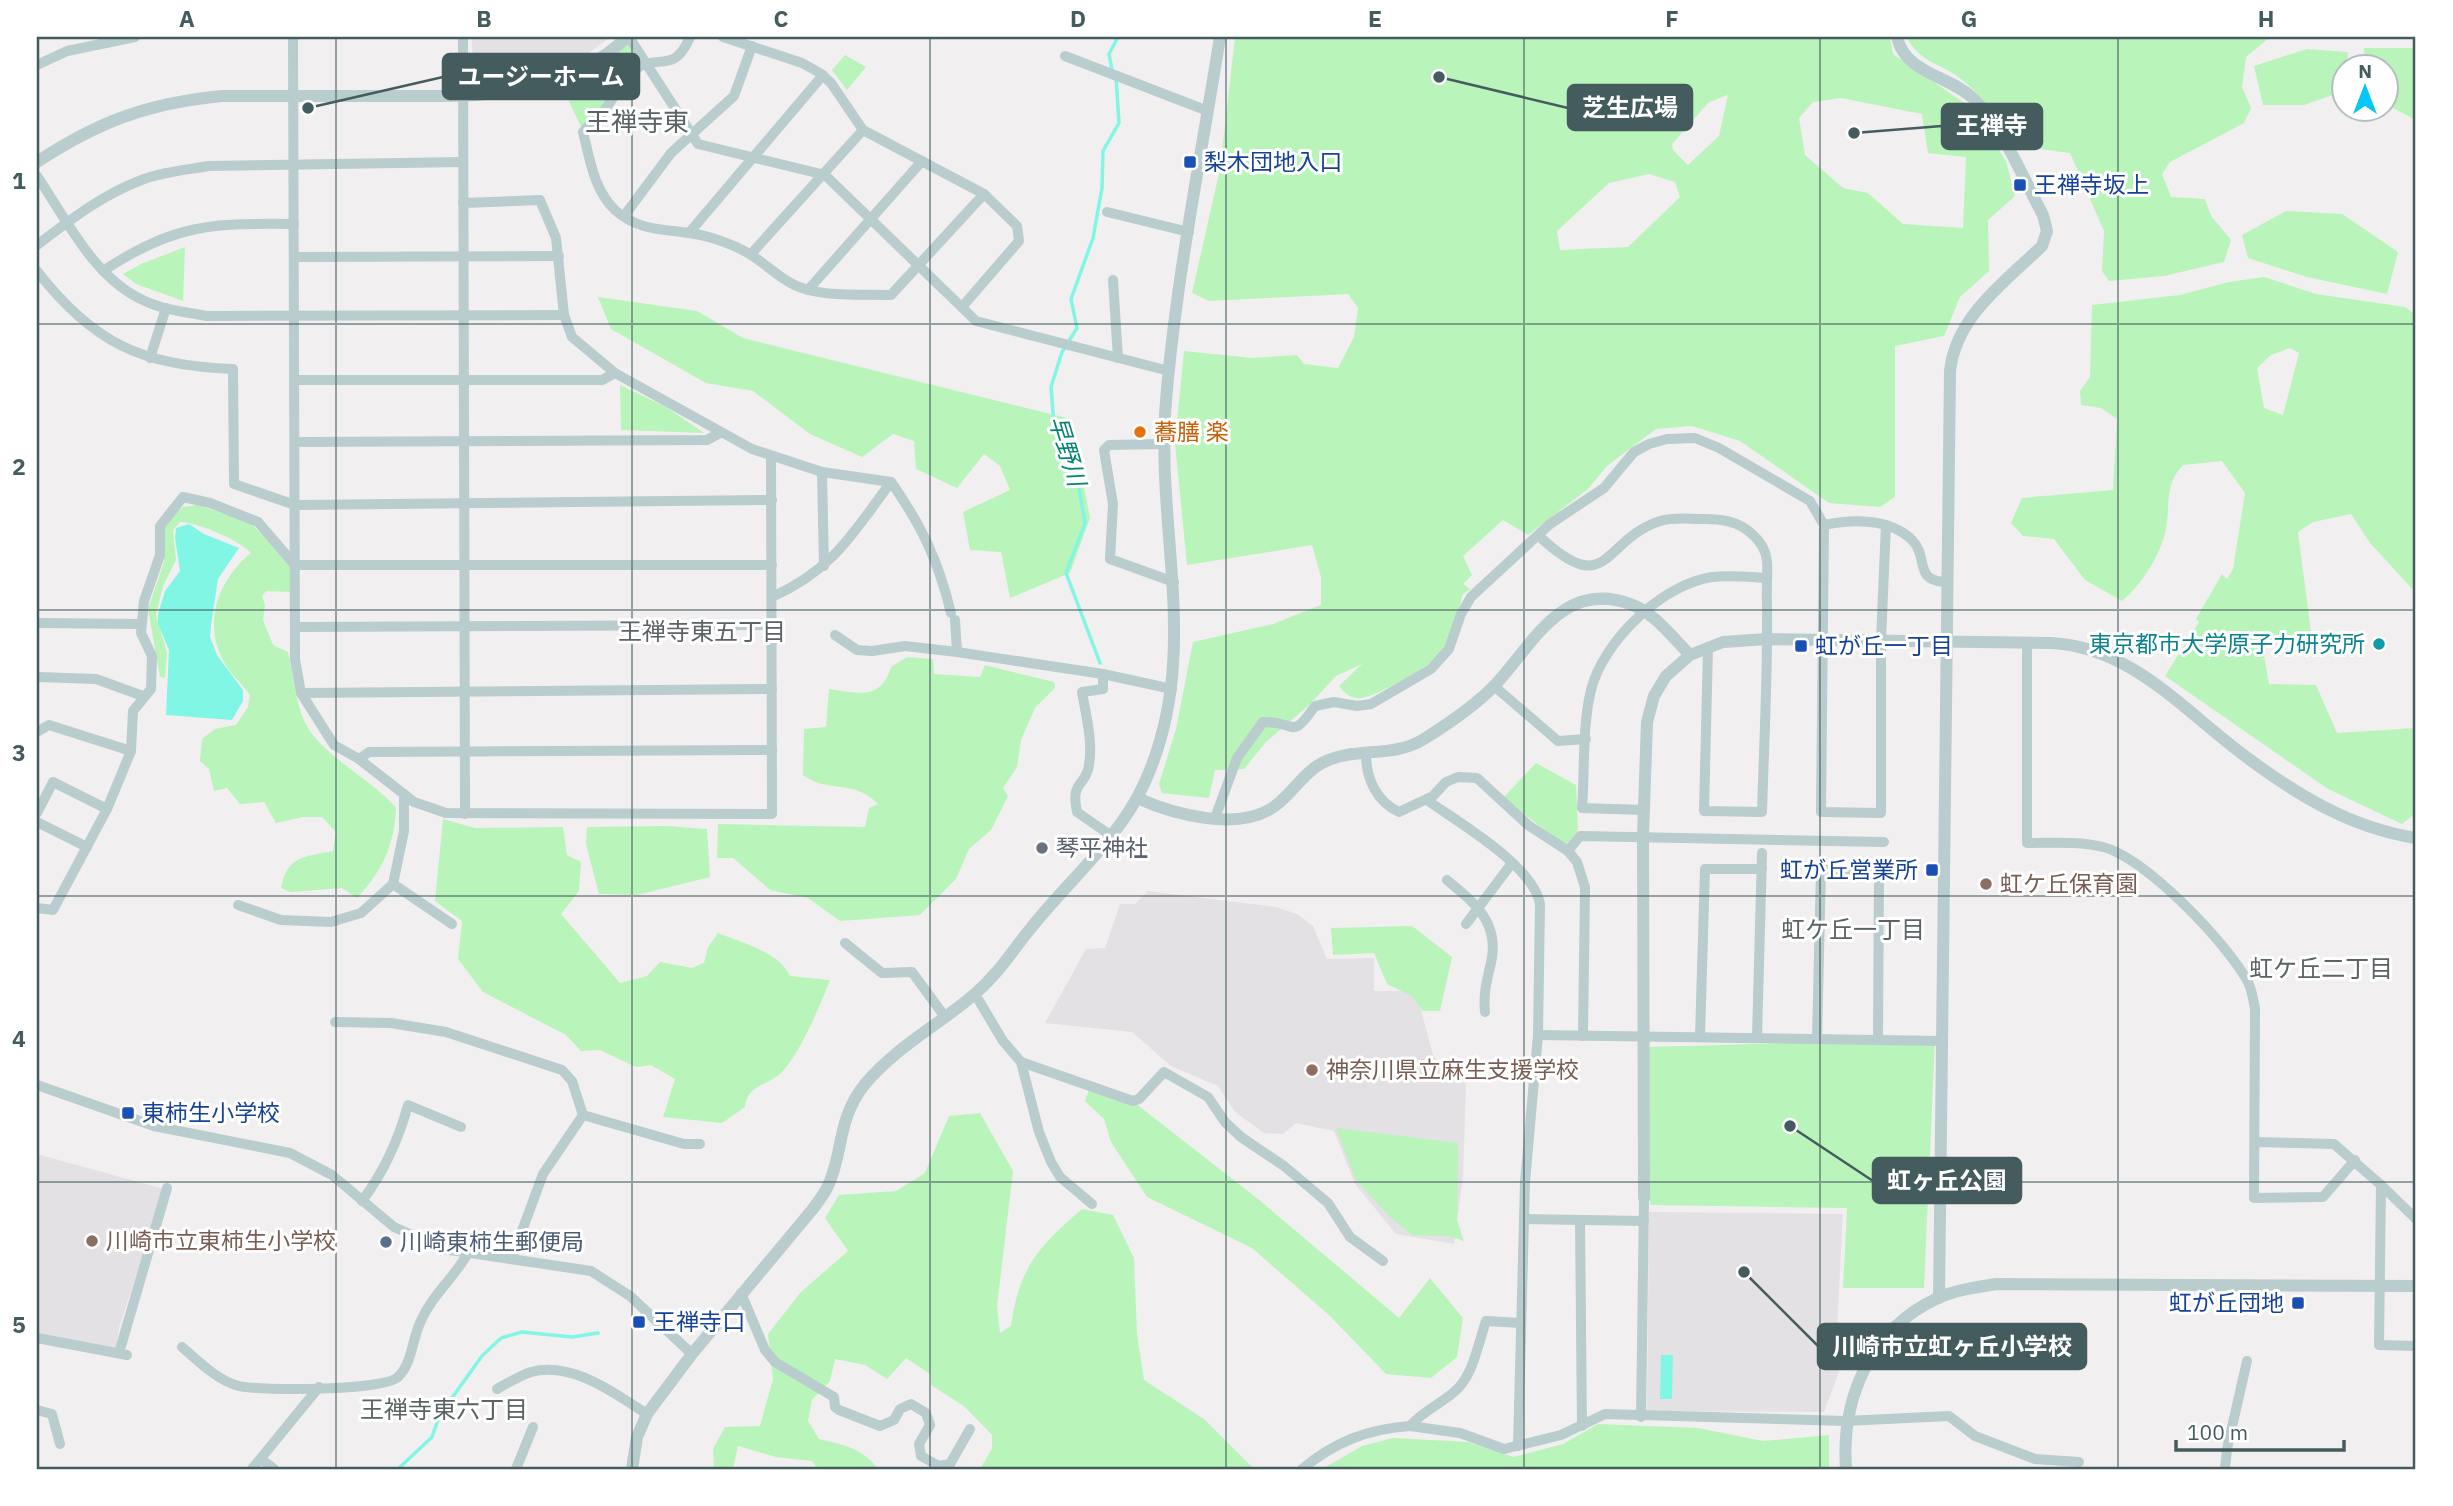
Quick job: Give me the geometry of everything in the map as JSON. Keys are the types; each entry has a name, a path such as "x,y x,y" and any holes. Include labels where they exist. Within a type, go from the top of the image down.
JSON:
{"street":[{"path":"37,65 67,51 135,37"},
{"path":"293,37 295,659 301,693 334,745 359,759 404,794 436,811 465,814 772,814 771,456"},
{"path":"463,37 465,814"},
{"path":"37,162 103,123 154,106 222,96 465,97 523,91 562,80 597,62 628,37 698,144 717,151 825,175 976,321 1169,371"},
{"path":"690,37 683,54 672,61 646,65 631,73 624,85 610,97 596,121 583,132 599,189 634,224 653,230 709,237 751,254 784,279 808,290 891,295 984,194"},
{"path":"723,37 802,63 823,75 863,130 984,194 1017,226 1020,240 962,307"},
{"path":"628,1468 647,1414 741,1293 791,1236 828,1186 839,1136 862,1088 910,1040 945,1017 1002,970 1029,930 1110,835 1137,798 1155,758 1172,689 1175,651 1174,582 1164,444 1169,371 1220,37"},
{"path":"1897,37 1899,46 1914,65 1963,90 1983,109 2047,228 2042,246 1972,315 1954,351 1950,371 1945,582 1947,642 1939,1298"},
{"path":"624,216 662,163 734,96 751,46"},
{"path":"1065,56 1208,111"},
{"path":"689,233 823,75"},
{"path":"751,254 863,130"},
{"path":"808,290 922,161"},
{"path":"37,244 111,193 142,180 209,166 463,162"},
{"path":"37,176 103,271 143,301 166,308 208,316 564,315"},
{"path":"463,203 540,200 552,223 559,256 564,315 572,337 615,373 720,433 771,456 822,472 891,482 929,540 953,616 957,652"},
{"path":"1107,212 1189,232"},
{"path":"103,271 136,249 195,227 293,224"},
{"path":"294,257 559,256"},
{"path":"37,271 64,306 91,327 130,350 150,358 198,368 233,369 234,484 295,505 772,500"},
{"path":"1113,280 1118,358"},
{"path":"150,358 166,308"},
{"path":"294,380 602,380 615,373"},
{"path":"295,442 707,440 720,433"},
{"path":"1214,818 1237,758 1263,722 1295,729 1301,726 1315,706 1334,702 1357,706 1371,704 1431,669 1449,649 1461,614 1471,597 1540,537 1550,524 1604,488 1634,452 1649,444 1679,438 1695,438 1747,461 1810,501 1824,524 1821,813 1881,813 1881,639 1886,526"},
{"path":"1164,444 1109,445 1104,450 1113,504 1110,559 1174,582"},
{"path":"822,472 824,566"},
{"path":"772,597 803,583 824,566 891,482"},
{"path":"37,908 53,910 107,809 131,751 133,711 151,689 152,656 141,624 148,582 160,555 157,541 160,526 183,497 210,503 258,522 295,565 772,565"},
{"path":"1540,537 1560,556 1575,564 1586,565 1607,561 1631,538 1660,521 1718,519 1734,522 1762,543 1767,560 1762,812 1704,811 1708,647"},
{"path":"1824,524 1844,521 1886,526 1913,541 1926,575 1933,581 1945,582"},
{"path":"1644,810 1583,808 1592,686 1616,641 1644,611 1688,583 1712,577 1766,578"},
{"path":"1137,798 1214,818 1251,817 1275,807 1317,766 1332,758 1393,752 1421,741 1494,686 1546,622 1563,610 1599,600 1629,603 1644,611 1690,655"},
{"path":"37,623 141,624"},
{"path":"295,627 772,625"},
{"path":"835,635 857,650 905,646 957,652 1103,674 1172,689"},
{"path":"1641,1417 1644,1221 1643,836 1647,722 1654,696 1666,676 1690,655 1708,647 1741,639 1881,639 2074,644 2119,659 2306,798 2378,831 2416,838"},
{"path":"2026,643 2027,843 2080,844 2103,847 2124,855 2144,869 2219,941 2249,985 2255,1008 2254,1198 2323,1197 2355,1160"},
{"path":"1103,674 1103,689 1083,692 1090,750 1089,769 1076,786 1074,796 1077,811 1110,835"},
{"path":"37,677 96,680 143,696"},
{"path":"1494,686 1558,741 1586,739"},
{"path":"301,693 772,689"},
{"path":"37,732 49,725 131,751"},
{"path":"359,759 369,752 772,750"},
{"path":"1366,754 1372,785 1387,807 1399,813 1427,800 1446,782 1458,777 1477,778 1528,825 1568,851 1577,862 1585,887 1583,1036"},
{"path":"37,813 53,782 107,809"},
{"path":"238,905 281,920 331,922 361,913 393,884 404,831 404,794"},
{"path":"1427,800 1512,863 1531,881 1540,904 1538,1035 1524,1219 1518,1446"},
{"path":"37,822 87,847"},
{"path":"1568,851 1580,836 1884,842"},
{"path":"1757,1038 1762,853"},
{"path":"1466,924 1512,863"},
{"path":"1700,1037 1705,869 1762,869"},
{"path":"1817,1039 1821,870 1879,870 1878,1040"},
{"path":"1447,880 1479,907 1490,925 1493,945 1484,996 1485,1012"},
{"path":"393,884 452,925"},
{"path":"845,943 882,973 912,972 945,1017"},
{"path":"975,994 1003,1041 1021,1062 1039,1132 1051,1162 1060,1177 1092,1204"},
{"path":"335,1022 391,1023 446,1032 562,1070 572,1081 583,1115"},
{"path":"1538,1035 1943,1041"},
{"path":"1021,1062 1133,1101 1139,1099 1164,1072 1208,1097 1225,1122 1241,1137 1284,1166 1328,1203 1350,1237 1383,1261"},
{"path":"37,1085 154,1126 290,1153 332,1175 394,1227 443,1249 579,1268 606,1279 630,1296 692,1354"},
{"path":"362,1201 373,1187 402,1127 408,1105 461,1127"},
{"path":"583,1115 684,1144 700,1144"},
{"path":"512,1258 543,1174 583,1115"},
{"path":"2255,1142 2334,1144 2355,1160 2416,1219"},
{"path":"2381,1185 2379,1345 2416,1346"},
{"path":"37,1338 123,1354 167,1188"},
{"path":"1524,1219 1644,1221"},
{"path":"1580,1220 1582,1426"},
{"path":"181,1348 207,1368 241,1387 356,1389 395,1380 404,1369 420,1323 438,1290 461,1266 468,1253"},
{"path":"1846,1469 1845,1421 1857,1382 1887,1336 1914,1313 1939,1298 1996,1284 2416,1286"},
{"path":"741,1293 765,1350 775,1362 834,1397 835,1407 839,1410 880,1426 894,1420 900,1409 911,1404 926,1413 930,1425 919,1444 921,1456 939,1466 950,1464 970,1429"},
{"path":"1410,1426 1420,1414 1454,1393 1464,1382 1486,1321 1521,1323"},
{"path":"2225,1469 2247,1361"},
{"path":"497,1389 531,1372 564,1372 607,1389 647,1414"},
{"path":"253,1469 319,1387"},
{"path":"37,1410 52,1414 60,1444"},
{"path":"1302,1469 1318,1456 1360,1434 1410,1426 1460,1433 1504,1449 1582,1426 1605,1414 1845,1421 1948,1416 1975,1436 2035,1459 2079,1462"},
{"path":"516,1469 533,1427"},
{"path":"261,1459 274,1469"}],"shaded area":[{"path":"472,37 610,37 577,62 528,80 473,85"},
{"path":"1235,37 1890,37 1893,54 1973,109 2006,161 2015,196 1988,220 1989,271 1960,297 1944,336 1895,346 1895,497 1880,507 1829,503 1740,441 1692,426 1656,429 1607,466 1588,489 1528,535 1503,520 1463,556 1472,575 1463,584 1470,589 1463,594 1448,643 1433,661 1390,687 1362,698 1349,695 1339,686 1362,664 1336,676 1309,705 1265,743 1244,769 1215,770 1209,798 1162,793 1159,784 1176,729 1193,642 1273,624 1321,605 1321,577 1312,545 1187,565 1175,443 1184,351 1252,358 1297,355 1304,364 1338,368 1354,337 1358,308 1348,294 1209,301 1192,293 1220,169","holes":["1728,95 1719,136 1688,165 1673,150 1672,144 1709,102","1841,98 1922,114 1928,153 1966,157 1963,228 1903,224 1868,193 1843,188 1805,155 1799,118 1813,102","1649,174 1675,182 1680,197 1628,247 1560,250 1557,231 1609,183"]},
{"path":"1906,37 2270,37 2246,57 2242,87 2251,108 2244,123 2170,162 2162,174 2171,197 2205,199 2211,216 2231,240 2224,262 2164,276 2109,281 2102,271 2104,231 2070,153 2017,146 1978,94 1953,73 1925,58"},
{"path":"628,38 645,63 582,129 566,95 563,81"},
{"path":"2364,48 2416,48 2416,120 2400,112 2400,52 2364,52"},
{"path":"2307,49 2348,52 2330,52 2330,96 2304,105 2263,105 2254,66"},
{"path":"845,55 866,67 847,90 832,70"},
{"path":"2286,211 2342,214 2398,252 2387,294 2307,277 2248,258 2242,235"},
{"path":"185,247 183,301 136,284 123,274 141,264"},
{"path":"2264,277 2316,294 2405,307 2416,315 2416,593 2370,543 2351,514 2313,522 2298,532 2311,632 2263,649 2269,684 2316,685 2337,733 2416,728 2416,813 2402,824 2328,789 2165,676 2199,622 2196,619 2222,574 2227,579 2233,569 2245,493 2222,461 2183,465 2176,473 2170,490 2161,546 2141,580 2122,601 2085,580 2054,539 2023,536 2011,523 2022,498 2113,490 2117,419 2101,408 2081,405 2080,391 2090,377 2092,305 2180,295 2229,282","holes":["2290,348 2299,353 2283,415 2264,408 2257,368 2271,355"]},
{"path":"598,297 697,311 743,338 1071,419 1090,518 1070,573 1010,598 1001,552 970,550 963,512 1010,490 1000,466 984,454 957,488 916,469 914,441 893,434 862,457 810,434 753,391 706,383 611,329"},
{"path":"620,385 666,407 704,433 621,430"},
{"path":"197,505 250,522 291,565 293,592 266,591 262,596 265,605 263,620 273,645 288,652 303,718 324,748 396,808 393,834 386,857 357,898 342,888 290,892 281,888 293,863 299,859 333,851 336,832 322,817 303,817 276,823 264,802 240,804 227,788 214,791 209,769 200,761 202,739 215,729 236,725 248,707 250,695 229,670 220,654 214,622 221,592 229,577 251,553 227,537 188,523 180,522 173,530 176,560 163,586 156,615 167,653 165,678 160,677 148,609 164,562 163,531 173,514 183,507"},
{"path":"189,524 204,534 239,548 218,579 210,637 217,655 243,690 243,701 232,720 166,715 169,650 158,624 158,614 165,591 180,571 176,528"},
{"path":"907,657 933,659 934,674 980,677 985,665 1054,682 1055,688 1035,708 1021,740 1017,767 1003,788 1008,796 991,830 969,849 956,879 920,915 840,921 808,898 770,890 733,858 717,858 718,824 865,827 869,808 878,804 859,791 822,784 803,775 804,729 826,727 829,689 859,693 875,690 887,678 891,667"},
{"path":"1536,763 1576,785 1578,830 1566,846 1503,798"},
{"path":"443,819 475,828 563,827 567,855 581,862 579,891 561,914 620,983 647,976 660,962 692,968 704,963 708,947 718,933 768,954 784,967 790,976 830,980 809,1029 789,1064 776,1077 754,1090 745,1107 722,1123 663,1117 675,1079 651,1065 636,1067 600,1050 581,1051 566,1035 483,992 458,959 462,921 435,901"},
{"path":"666,826 707,829 710,877 637,895 599,894 586,844 587,827"},
{"name":"神奈川県立麻生支援学校","path":"1148,891 1276,907 1297,914 1313,926 1327,959 1374,958 1374,991 1416,991 1433,1055 1447,1074 1466,1084 1463,1176 1454,1244 1396,1234 1355,1184 1334,1131 1296,1123 1283,1134 1264,1133 1235,1112 1218,1086 1171,1066 1132,1032 1045,1023 1086,949 1105,948 1120,904 1135,904"},
{"path":"1412,926 1452,957 1440,1011 1423,1011 1412,996 1387,984 1374,953 1333,955 1331,928"},
{"path":"1935,1039 1924,1288 1843,1288 1847,1208 1650,1205 1649,1047"},
{"path":"1089,1090 1135,1103 1258,1199 1399,1318 1430,1278 1463,1318 1457,1357 1431,1378 1386,1374 1330,1316 1252,1248 1147,1197 1111,1142 1104,1119 1085,1101"},
{"path":"980,1113 1013,1171 997,1306 1000,1333 1011,1326 1019,1288 1033,1259 1054,1235 1082,1209 1113,1215 1134,1258 1137,1334 1144,1380 1204,1419 1254,1469 980,1469 992,1449 992,1435 965,1407 931,1385 930,1374 906,1358 887,1379 865,1365 835,1359 830,1381 812,1400 808,1421 819,1439 859,1452 878,1469 818,1469 812,1461 776,1457 738,1446 733,1469 714,1469 713,1449 725,1427 760,1426 773,1379 768,1334 801,1292 848,1251 825,1218 839,1195 896,1191 925,1173 949,1116"},
{"path":"1336,1128 1458,1143 1457,1220 1464,1241 1449,1236 1412,1235 1391,1218 1356,1180"},
{"name":"川崎市立東柿生小学校","path":"37,1154 164,1189 119,1328 116,1348 37,1335"},
{"path":"1649,1212 1843,1214 1837,1329 1844,1358 1824,1412 1647,1411"},
{"path":"1661,1355 1673,1355 1672,1399 1660,1399"},
{"path":"1598,1424 1698,1428 1763,1441 1829,1435 1829,1469 1322,1469 1362,1446 1393,1438 1468,1442 1514,1457 1563,1444"}],"waterway":[{"name":"早野川","path":"1112,70 1109,54 1118,37"},
{"name":"早野川","path":"1100,663 1066,573 1085,523 1074,458 1054,425 1051,387 1062,352 1077,328 1071,299 1093,238 1102,188 1103,151 1119,123 1116,77"},
{"path":"398,1469 432,1437 439,1417 449,1402 482,1356 501,1338 522,1332 572,1337 598,1333"}],"place":[{"name":"芝生広場","path":"1439,77"},
{"name":"ユージーホーム","path":"308,108"},
{"name":"王禅寺","path":"1854,133"},
{"name":"梨木団地入口","path":"1190,162"},
{"name":"王禅寺坂上","path":"2020,185"},
{"name":"蕎膳 楽","path":"1140,432"},
{"name":"東京都市大学原子力研究所","path":"2379,644"},
{"name":"虹が丘一丁目","path":"1801,646"},
{"name":"琴平神社","path":"1042,848"},
{"name":"虹が丘営業所","path":"1932,870"},
{"name":"虹ケ丘保育園","path":"1986,884"},
{"name":"神奈川県立麻生支援学校","path":"1312,1070"},
{"name":"東柿生小学校","path":"128,1113"},
{"name":"虹ヶ丘公園","path":"1790,1126"},
{"name":"川崎市立東柿生小学校","path":"92,1241"},
{"name":"川崎東柿生郵便局","path":"386,1242"},
{"name":"川崎市立虹ヶ丘小学校","path":"1744,1272"},
{"name":"虹が丘団地","path":"2298,1303"},
{"name":"王禅寺口","path":"639,1322"}],"district":[{"name":"王禅寺東","path":"637,122"},
{"name":"王禅寺東五丁目","path":"702,632"},
{"name":"虹ケ丘一丁目","path":"1853,930"},
{"name":"虹ケ丘二丁目","path":"2321,969"},
{"name":"王禅寺東六丁目","path":"444,1410"}]}
